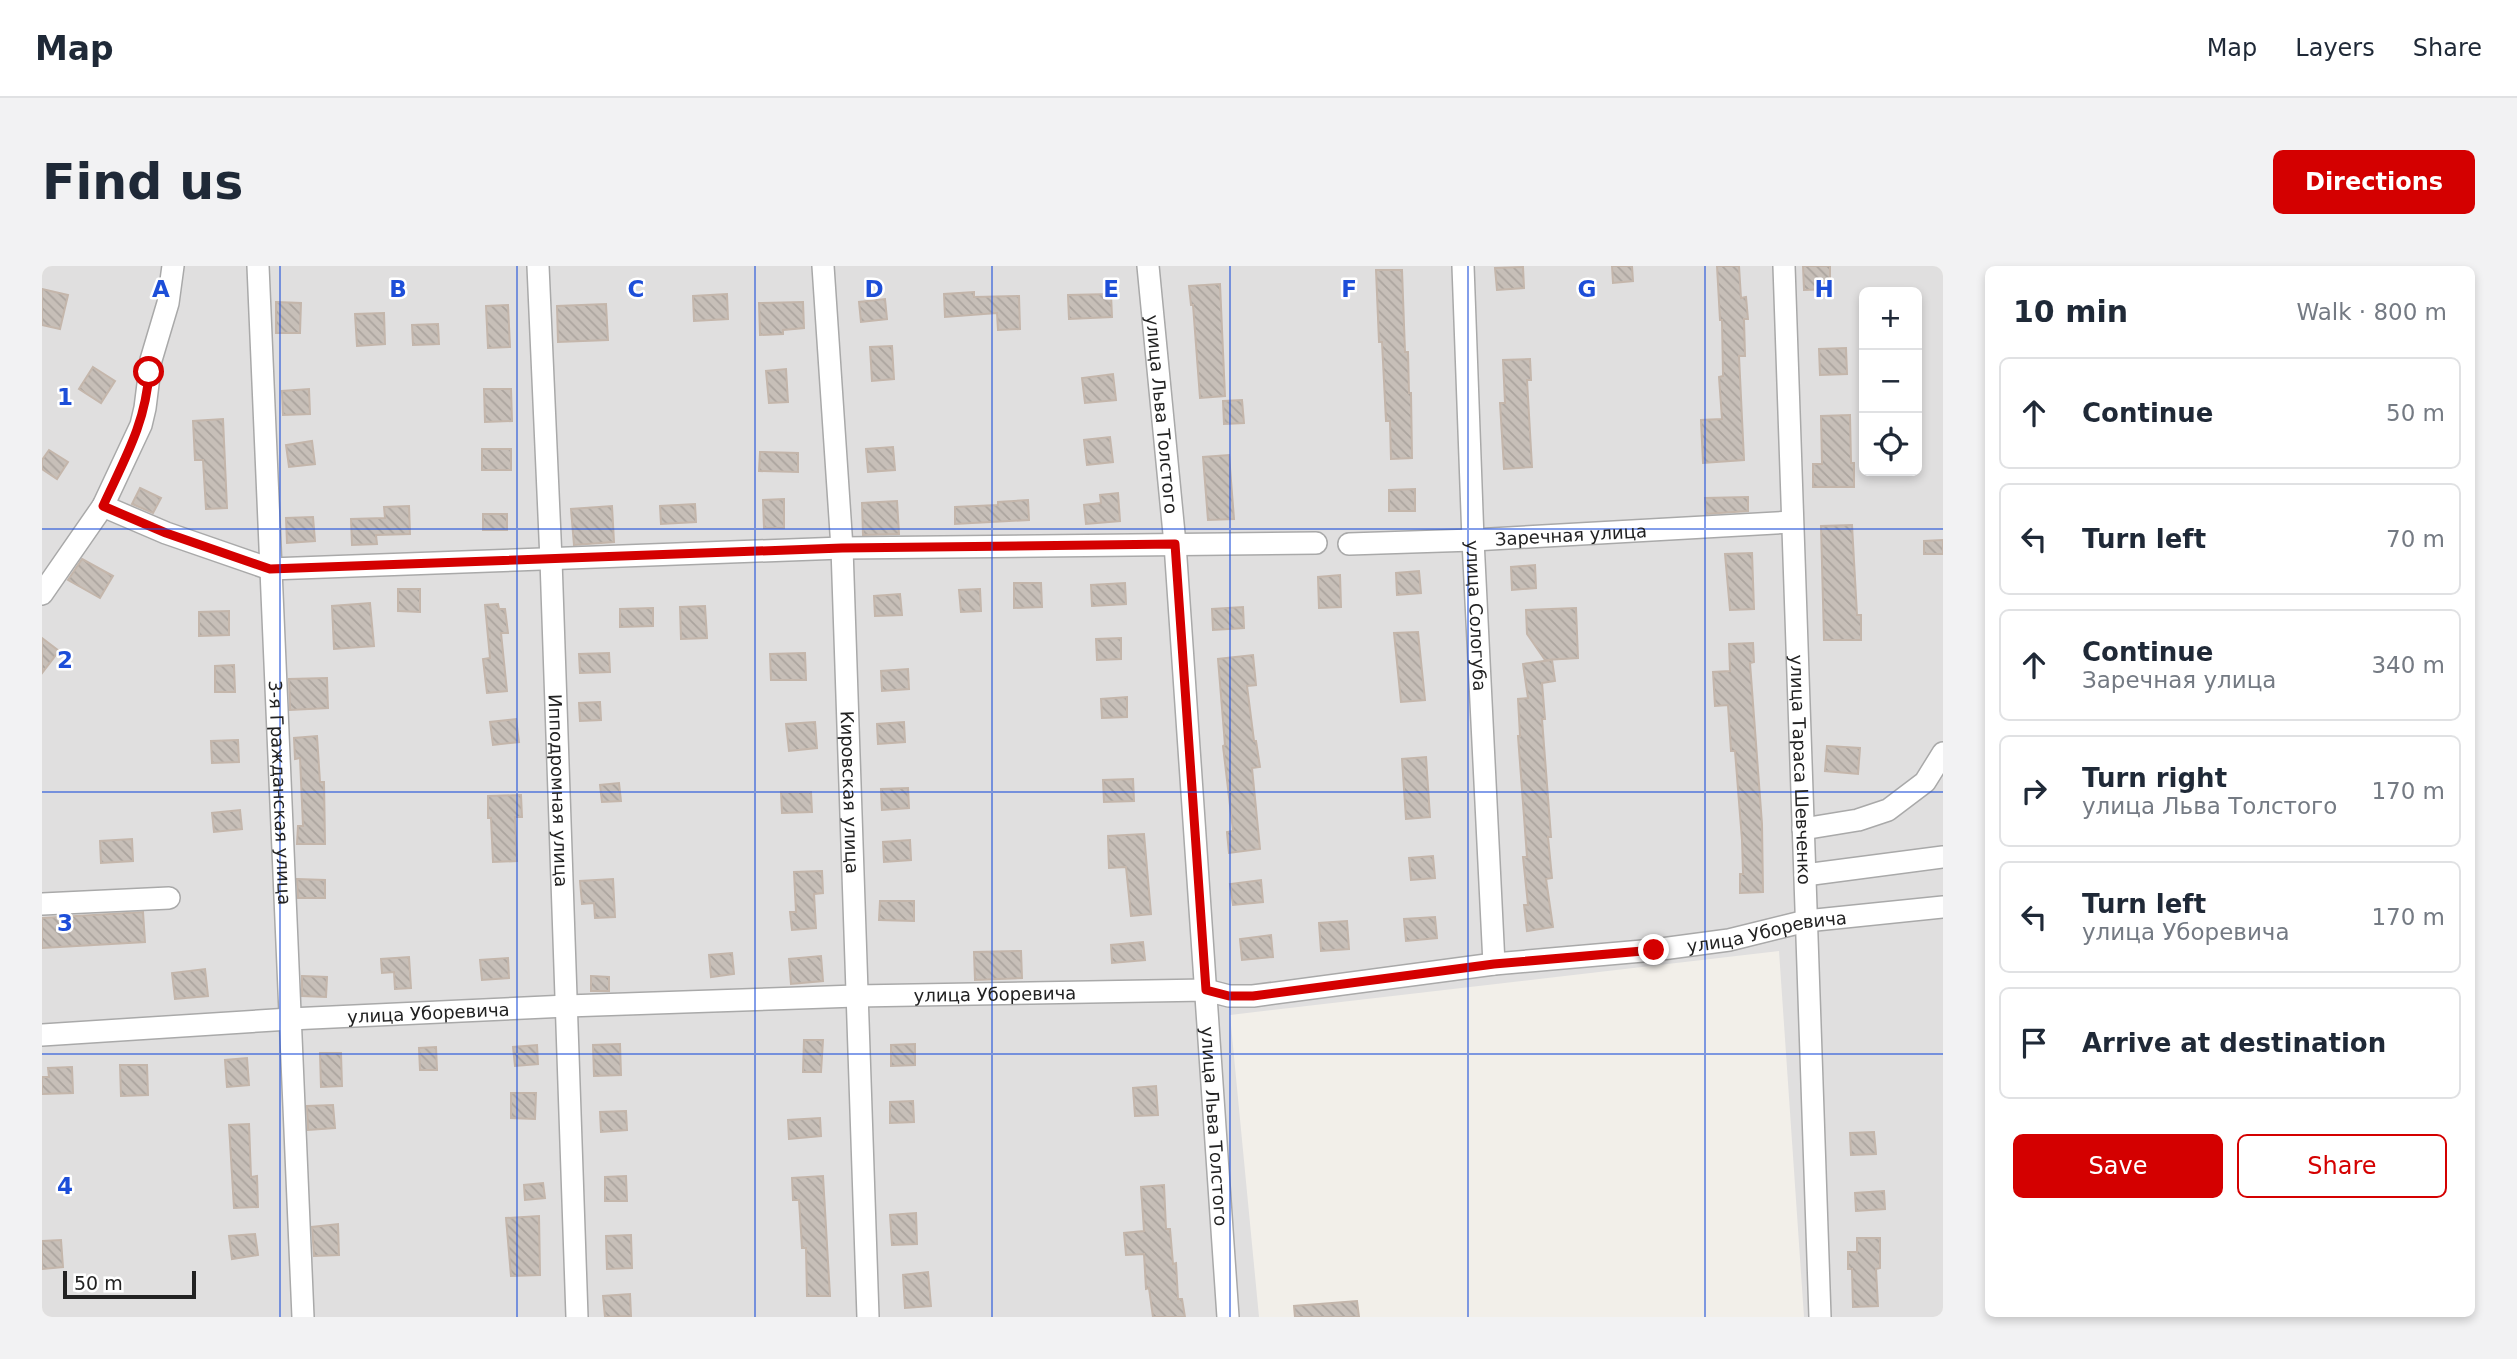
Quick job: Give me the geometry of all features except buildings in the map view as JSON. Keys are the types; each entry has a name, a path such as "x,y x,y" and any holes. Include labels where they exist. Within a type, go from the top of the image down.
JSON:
{"street":[{"path":"42,594 103,506 141,425 151,360 167,303 173,266"},
{"name":"3-я Гражданская улица","path":"258,266 303,1317"},
{"name":"Ипподромная улица","path":"538,266 577,1317"},
{"name":"Кировская улица","path":"822,266 842,548 868,1317"},
{"name":"улица Льва Толстого","path":"1148,266 1175,544 1228,1317"},
{"name":"улица Сологуба","path":"1463,266 1473,540 1494,964"},
{"name":"улица Тараса Шевченко","path":"1784,266 1821,1317"},
{"path":"103,506 166,533 270,569 842,548 1316,542"},
{"name":"Заречная улица","path":"1349,544 1473,540 1792,522"},
{"path":"1803,829 1858,820 1888,810 1925,782 1943,752"},
{"path":"1805,874 1943,857"},
{"path":"42,904 169,898"},
{"name":"улица Уборевича","path":"42,1035 290,1019 856,996 1206,990 1229,996 1253,996 1494,964 1654,950 1729,940 1806,921 1943,907"}],"shaded area":[{"path":"42,266 1943,266 1943,1317 1804,1317 1779,951 1230,1015 1259,1317 42,1317"}],"route":[{"path":"149,372 141,425 103,506 166,533 270,569 842,548 1175,544 1206,990 1229,996 1253,996 1494,964 1654,950"}]}
